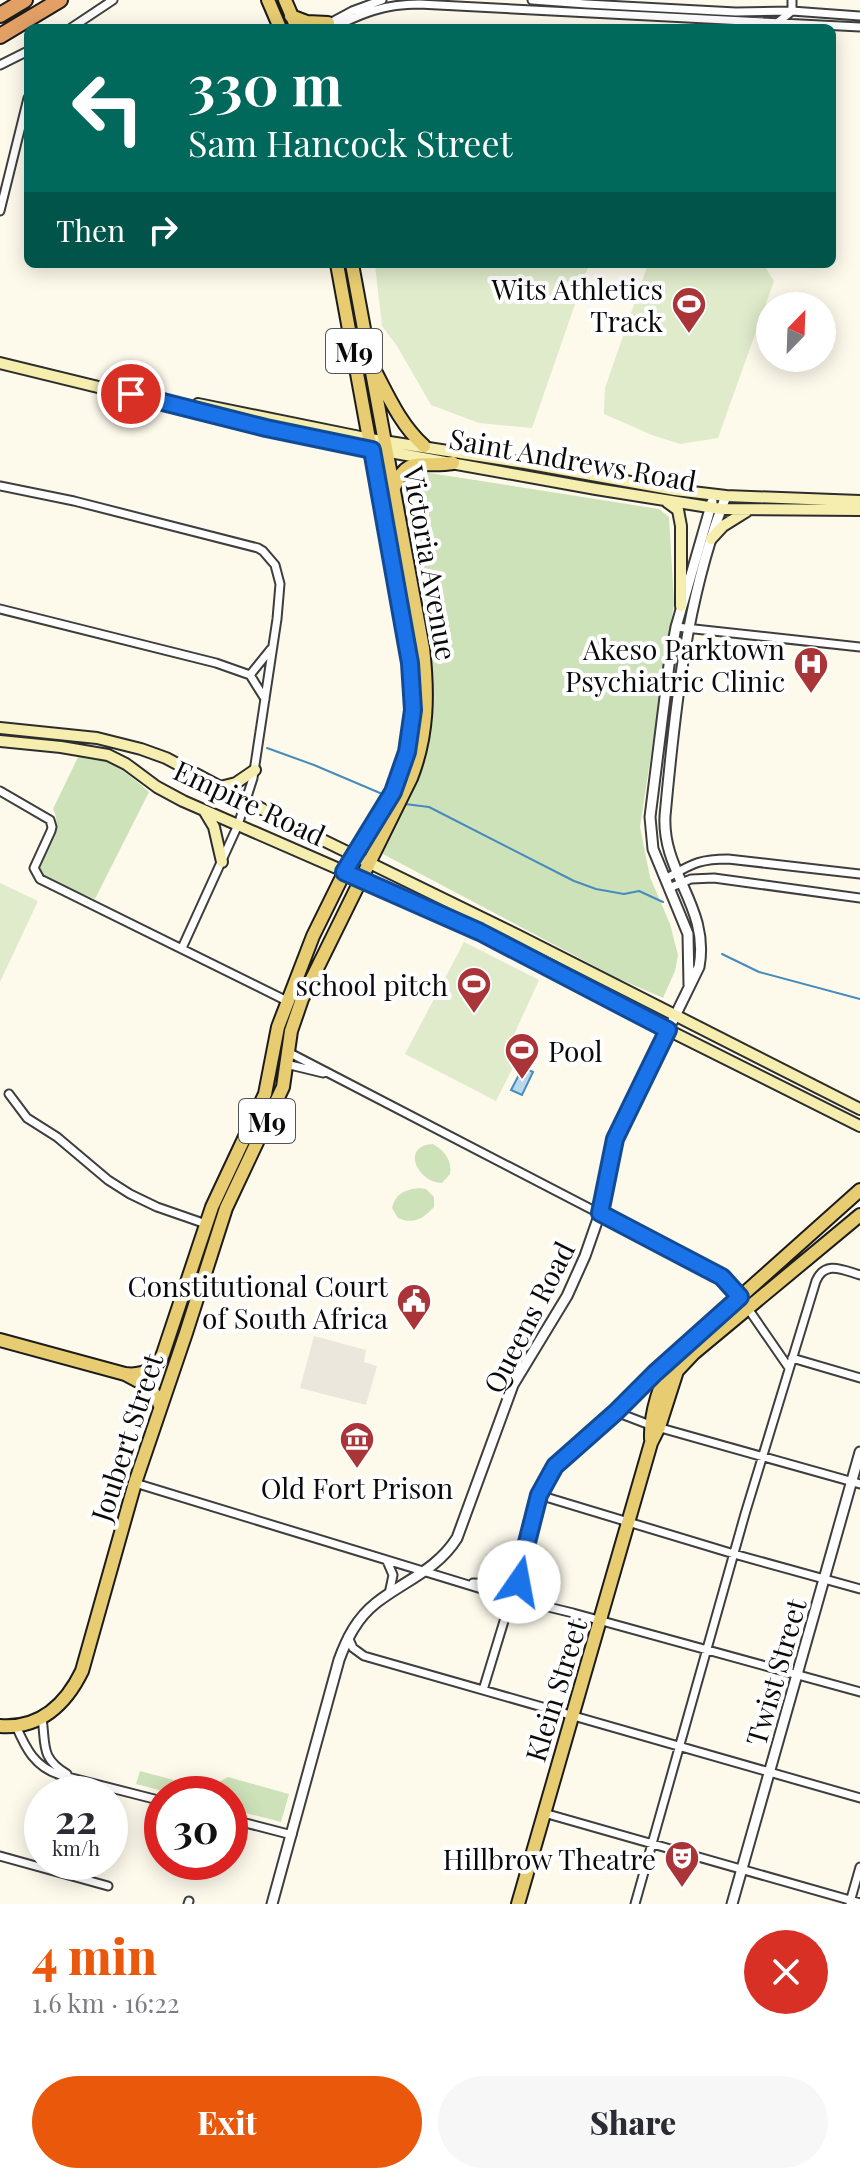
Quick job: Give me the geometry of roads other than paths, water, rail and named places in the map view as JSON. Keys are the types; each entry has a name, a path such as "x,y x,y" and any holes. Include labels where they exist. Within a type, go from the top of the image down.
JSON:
{"highway":[{"path":"0,15 25,0"},
{"path":"0,36 60,0"}],"main road":[{"path":"268,0 278,24"},
{"path":"285,0 294,22 316,24"},
{"name":"Victoria Avenue","path":"338,268 410,663 413,710 407,752 393,792 354,856"},
{"name":"Victoria Avenue","path":"353,268 423,648 427,685 426,719 419,756 370,863"},
{"name":"Saint Andrews Road","path":"0,355 371,444"},
{"path":"368,357 401,420 424,446"},
{"name":"Saint Andrews Road","path":"0,363 266,428 386,446 453,463 663,500 748,510 860,510"},
{"name":"Saint Andrews Road","path":"386,446 424,446 720,495 860,501"},
{"path":"394,488 401,472 409,467 453,463"},
{"path":"663,500 674,506 680,516 681,606"},
{"path":"711,539 723,526 748,510"},
{"name":"Empire Road","path":"0,728 97,738 166,758 354,856 860,1109"},
{"name":"Empire Road","path":"0,741 108,755 168,794 480,932 860,1126"},
{"path":"220,787 236,783 255,770"},
{"path":"204,810 214,827 222,862"},
{"name":"Joubert Street","path":"125,1374 143,1373 160,1360 224,1177 265,1094 275,1038 287,1001 319,921 354,856"},
{"name":"Joubert Street","path":"5,1727 42,1718 62,1703 82,1671 135,1483 226,1208 283,1087 294,1018 370,863"},
{"path":"673,1357 860,1190"},
{"path":"655,1426 680,1365 860,1215"},
{"path":"0,1340 125,1374 154,1392 160,1406"},
{"name":"Klein Street","path":"518,1904 629,1523 655,1426 660,1389 673,1357"}],"street":[{"path":"77,24 113,0"},
{"path":"336,24 382,0"},
{"path":"532,0 860,16"},
{"path":"775,23 792,11 792,0"},
{"path":"354,14 386,6 419,4 794,24"},
{"path":"792,11 812,24"},
{"path":"836,26 860,27"},
{"path":"0,65 24,53"},
{"path":"0,211 24,114"},
{"path":"0,486 74,501 258,548 275,565 280,584 275,638 255,770 238,825 182,948"},
{"name":"Queens Road","path":"689,985 688,934 653,849 650,817 676,627 720,495"},
{"name":"Queens Road","path":"348,1637 364,1614 389,1594 426,1572 443,1557 457,1538 513,1385 577,1276 600,1213 615,1139 699,967 701,940 696,916 667,848 665,816 688,628 711,539 715,508"},
{"path":"0,609 216,663 250,675 266,701"},
{"path":"676,627 860,647"},
{"path":"250,675 268,655 275,638"},
{"path":"0,791 50,820 51,831 34,868 40,879 287,1001"},
{"path":"667,883 679,878 698,861 728,859 860,874"},
{"path":"679,878 714,878 860,898"},
{"path":"287,1058 326,1073 722,1277 740,1297 789,1368"},
{"path":"287,1058 317,1073 326,1073"},
{"path":"9,1094 27,1118 57,1137 108,1180 157,1207 206,1224"},
{"path":"635,1904 734,1554 818,1275 829,1267 860,1275"},
{"path":"552,1608 523,1593 519,1586 520,1570 539,1495 555,1466 673,1357"},
{"path":"792,1358 860,1378"},
{"path":"616,1412 856,1483"},
{"name":"Twist Street","path":"732,1904 824,1579 856,1483 860,1452"},
{"path":"135,1483 511,1598 860,1692"},
{"path":"539,1495 860,1589"},
{"path":"387,1561 393,1575 389,1594"},
{"path":"455,1581 503,1584 520,1570"},
{"path":"483,1690 511,1598"},
{"path":"348,1637 353,1648 364,1656 860,1798"},
{"path":"272,1904 348,1637"},
{"path":"42,1718 43,1742 48,1757 55,1767 71,1776"},
{"path":"5,1727 36,1762 51,1772 69,1776"},
{"path":"544,1813 860,1903"},
{"path":"248,1824 292,1835"},
{"path":"0,1856 108,1886"},
{"path":"850,1902 860,1867"}],"water":[{"name":"Pool","path":"523,1067 533,1072 522,1095 511,1090"}],"waterway":[{"path":"267,748 380,793"},
{"path":"405,804 429,807 574,881 624,894 639,891 663,902"},
{"path":"722,954 759,972 860,999"}],"place":[{"name":"Wits Athletics Track","path":"689,335"},
{"name":"Akeso Parktown Psychiatric Clinic","path":"811,695"},
{"name":"school pitch","path":"474,1015"},
{"name":"Pool","path":"522,1081"},
{"name":"Constitutional Court of South Africa","path":"414,1332"},
{"name":"Old Fort Prison","path":"357,1470"},
{"name":"Hillbrow Theatre","path":"682,1889"}]}
